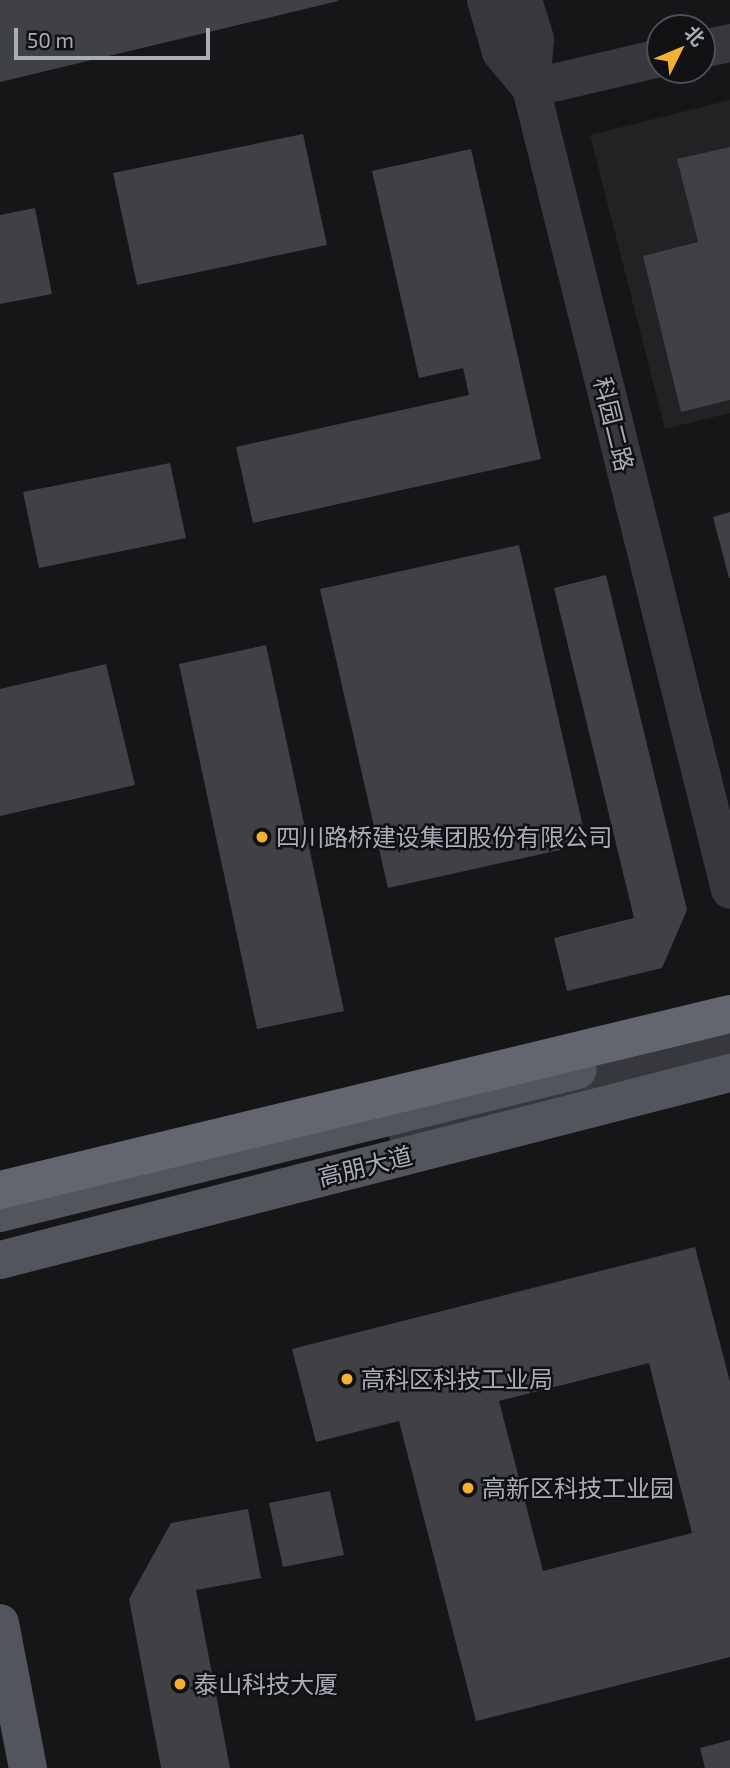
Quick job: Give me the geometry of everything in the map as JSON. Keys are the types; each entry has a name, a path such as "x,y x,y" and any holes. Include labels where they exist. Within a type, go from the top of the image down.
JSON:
{"highway":[{"path":"8,1186 730,1014"}],"main road":[{"name":"高朋大道","path":"0,1213 730,1032"},
{"name":"高朋大道","path":"0,1260 730,1073"},
{"path":"0,1623 28,1768"}],"street":[{"path":"486,0 501,52 531,88"},
{"path":"523,0 535,40 531,88"},
{"path":"531,88 646,61"},
{"name":"科园二路","path":"531,88 730,890"},
{"path":"0,1231 730,1052"}],"shaded area":[{"path":"730,100 730,413 665,429 590,135"}],"building":[{"path":"0,0 338,0 338,1 0,82"},
{"path":"303,134 327,245 137,285 113,173"},
{"path":"730,147 730,400 681,412 643,256 698,242 677,159"},
{"path":"471,149 541,459 253,523 236,447 469,395 463,368 419,378 372,171"},
{"path":"35,208 52,294 0,304 0,215"},
{"path":"170,463 186,538 39,568 23,492"},
{"path":"730,512 730,578 729,578 713,517"},
{"path":"519,545 587,844 388,888 320,589"},
{"path":"606,575 687,910 662,968 567,991 554,938 634,918 554,588"},
{"name":"四川路桥建设集团股份有限公司","path":"266,645 344,1011 257,1029 179,664"},
{"path":"106,664 135,785 0,816 0,689"},
{"name":"高新区科技工业园","path":"695,1247 730,1382 730,1657 476,1721 399,1421 316,1442 292,1349","holes":["649,1363 692,1533 543,1571 499,1401"]},
{"path":"330,1491 344,1555 283,1567 269,1503"},
{"name":"泰山科技大厦","path":"248,1509 261,1578 196,1590 230,1768 161,1768 129,1599 171,1523"},
{"path":"730,1740 730,1768 705,1768 700,1748"}],"place":[{"name":"四川路桥建设集团股份有限公司","path":"262,837"},
{"name":"高科区科技工业局","path":"347,1379"},
{"name":"高新区科技工业园","path":"468,1488"},
{"name":"泰山科技大厦","path":"180,1684"}]}
